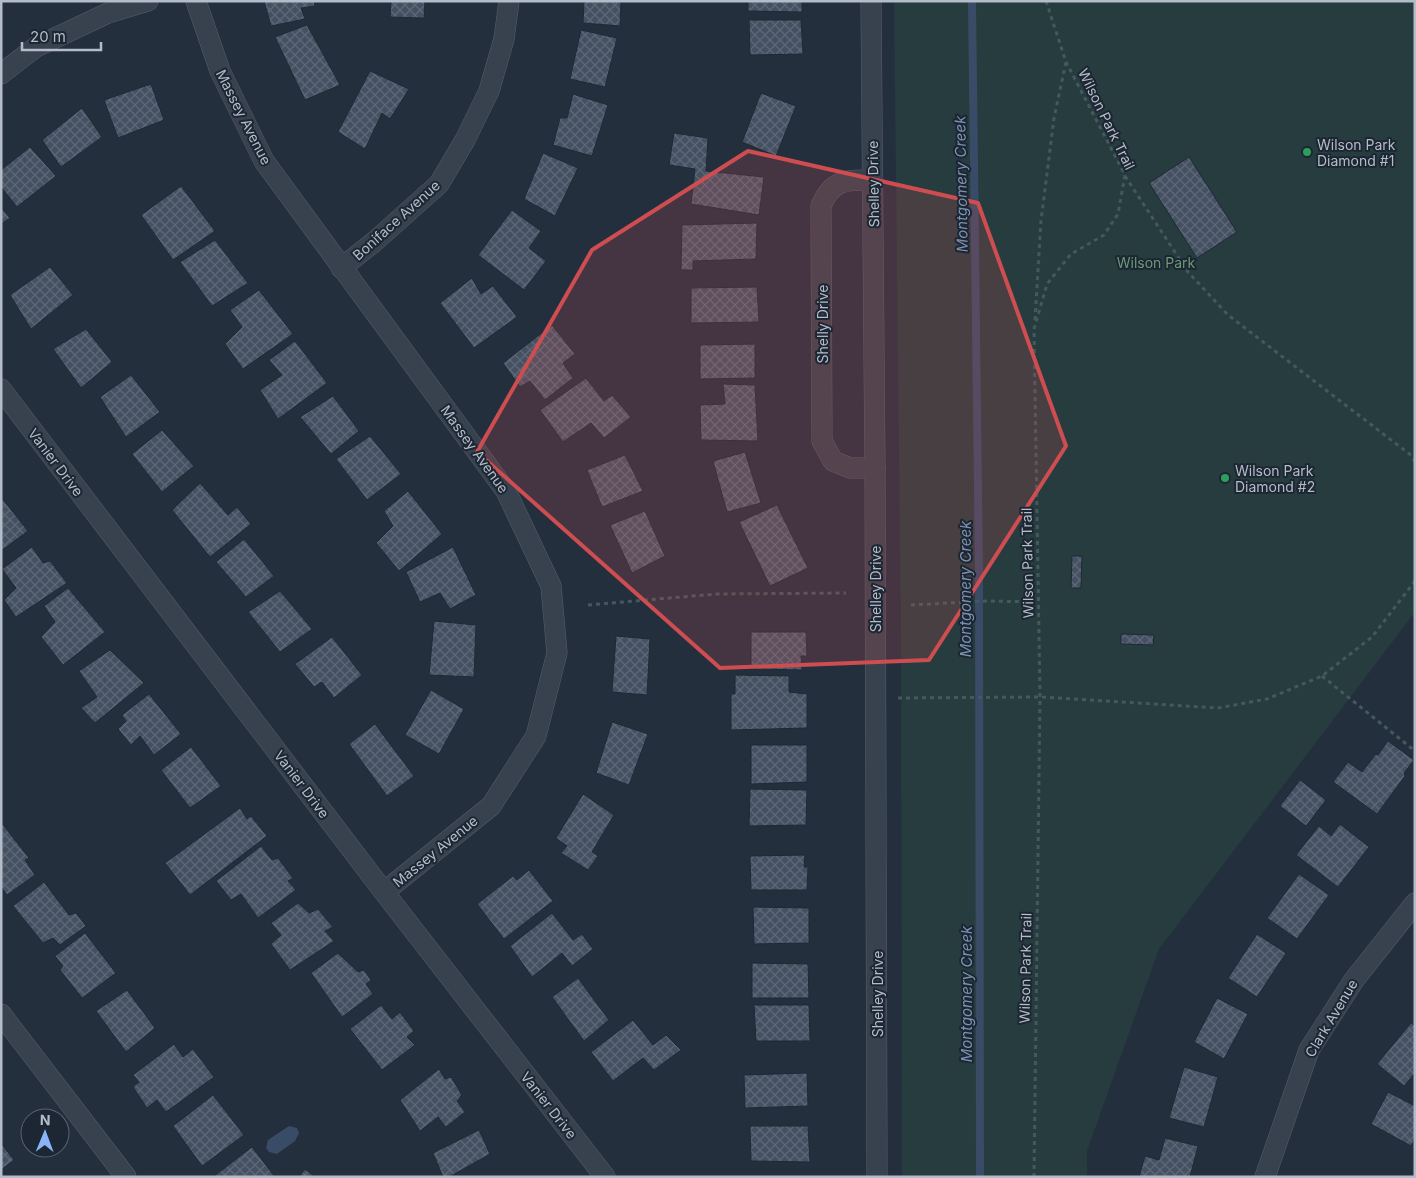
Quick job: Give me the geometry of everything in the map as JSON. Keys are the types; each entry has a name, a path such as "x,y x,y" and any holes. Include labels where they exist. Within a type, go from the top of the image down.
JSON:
{"street":[{"path":"1,74 36,47 108,13 148,1"},
{"name":"Massey Avenue","path":"196,1 220,71 264,161 506,491 551,586 558,654 536,736 491,806 384,892"},
{"name":"Boniface Avenue","path":"342,268 439,184 465,140 488,90 504,39 509,1"},
{"name":"Shelley Drive","path":"871,1 875,468 877,1177"},
{"name":"Shelly Drive","path":"873,180 854,180 837,184 827,192 821,206 822,441 833,461 850,468 875,468"},
{"name":"Vanier Drive","path":"1,389 384,892 605,1177"},
{"name":"Clark Avenue","path":"1266,1177 1309,1050 1354,980 1415,903"},
{"path":"1,1014 126,1177"}],"path":[{"name":"Wilson Park Trail","path":"1034,1177 1040,697 1034,329 1047,284 1071,254 1104,235 1118,214 1125,175 1066,62 1046,1"},
{"path":"1034,329 1041,221 1054,118 1066,62"},
{"path":"1125,175 1188,272 1228,315 1413,456 1415,462"},
{"path":"923,698 1040,697 1218,708 1267,699 1322,676 1372,638 1415,581"},
{"path":"588,605 716,594 846,593"},
{"path":"911,605 986,601 1039,602"},
{"path":"1322,676 1415,751"}],"highlighted area":[{"path":"748,151 978,203 1066,446 929,660 720,668 477,452 592,250"}],"green space":[{"name":"Wilson Park","path":"894,1 1415,1 1415,612 1159,949 1087,1151 1087,1177 902,1177 901,641"}],"water":[{"path":"289,1126 297,1128 299,1133 295,1141 277,1154 269,1152 266,1148 268,1140"}],"building":[{"path":"264,1 314,1 315,6 301,8 305,19 271,26"},
{"path":"391,1 425,1 424,18 390,17"},
{"path":"584,1 621,1 620,26 583,23"},
{"path":"748,1 802,1 802,12 748,11"},
{"path":"749,20 801,20 803,54 750,55"},
{"path":"307,25 340,85 305,100 275,37"},
{"path":"581,30 617,38 605,87 570,79"},
{"path":"370,71 409,89 390,119 382,113 365,149 338,132"},
{"path":"151,84 164,120 118,138 104,100"},
{"path":"761,93 796,106 776,156 742,142"},
{"path":"573,94 608,105 592,156 553,145 560,118 567,118"},
{"path":"82,108 102,137 61,167 42,140"},
{"path":"674,133 708,138 706,171 764,177 759,215 691,204 695,169 669,165"},
{"path":"30,147 56,176 17,207 1,187 1,170"},
{"path":"543,153 578,168 555,216 524,199"},
{"path":"1189,157 1237,232 1197,258 1149,183"},
{"path":"181,186 215,231 173,260 141,215"},
{"path":"1,207 10,218 1,224"},
{"path":"512,210 541,231 529,248 546,261 524,290 478,255"},
{"path":"757,223 756,259 693,261 693,270 681,270 682,225"},
{"path":"215,240 248,283 212,306 180,262"},
{"path":"50,267 73,295 31,329 10,295"},
{"path":"472,278 481,294 493,286 517,317 474,348 440,303"},
{"path":"757,287 759,322 691,323 691,288"},
{"path":"259,290 293,334 243,369 225,344 242,327 230,310"},
{"path":"552,325 575,354 563,363 573,378 545,400 530,381 520,387 503,363"},
{"path":"86,329 112,362 81,388 53,349"},
{"path":"295,341 327,383 278,419 260,390 282,375 269,360"},
{"path":"755,344 755,378 700,379 700,345"},
{"path":"131,375 160,412 126,437 100,397"},
{"path":"586,378 604,401 612,395 631,417 604,438 591,423 563,442 540,410"},
{"path":"723,384 755,385 758,441 701,440 700,405 725,404"},
{"path":"333,396 359,431 331,454 300,417"},
{"path":"162,430 194,466 162,492 132,454"},
{"path":"370,436 401,474 367,500 336,459"},
{"path":"745,452 761,503 727,512 713,461"},
{"path":"625,455 643,491 602,507 587,470"},
{"path":"200,483 228,515 237,507 251,524 210,557 172,510"},
{"path":"408,491 442,534 399,571 376,543 393,526 384,511"},
{"path":"1,497 28,531 1,551"},
{"path":"777,505 808,568 770,586 739,522"},
{"path":"645,511 665,556 632,573 610,525"},
{"path":"244,539 274,576 246,597 216,562"},
{"path":"32,547 43,563 50,561 67,583 16,617 4,600 16,588 2,569"},
{"path":"453,547 476,595 450,609 440,593 420,602 406,572"},
{"path":"1072,556 1082,556 1081,588 1071,588"},
{"path":"68,588 105,632 63,665 41,637 55,622 44,606"},
{"path":"280,591 312,629 280,652 248,612"},
{"path":"434,621 476,625 474,677 429,675"},
{"path":"751,632 806,632 807,656 801,656 802,670 751,669"},
{"path":"1121,634 1154,635 1153,645 1121,644"},
{"path":"616,636 650,639 647,695 612,692"},
{"path":"332,637 362,675 334,698 322,682 314,687 295,664"},
{"path":"110,650 144,683 95,723 81,708 97,697 79,671"},
{"path":"735,675 789,676 789,692 807,694 807,728 731,730 731,694 735,694"},
{"path":"431,690 464,709 439,754 405,735"},
{"path":"149,694 181,734 154,755 140,736 131,745 118,729 126,721 122,715"},
{"path":"612,722 648,734 629,785 596,773"},
{"path":"375,724 414,776 387,796 349,744"},
{"path":"1388,741 1414,760 1404,773 1405,776 1377,814 1333,782 1348,762 1362,772"},
{"path":"751,745 807,745 807,782 751,784"},
{"path":"191,747 221,786 190,808 161,770"},
{"path":"1300,780 1326,800 1306,826 1280,806"},
{"path":"750,789 807,790 806,825 749,826"},
{"path":"583,794 614,815 592,852 598,856 588,870 561,853 567,846 556,838"},
{"path":"240,808 247,819 251,816 267,836 190,895 165,863"},
{"path":"1,822 29,858 25,860 35,875 7,895 1,887"},
{"path":"1340,824 1369,847 1338,887 1296,855 1319,826 1331,836"},
{"path":"261,846 272,860 278,858 293,878 288,881 296,890 258,918 241,894 231,900 216,881"},
{"path":"805,855 804,867 808,867 807,890 751,890 750,856"},
{"path":"529,870 553,901 504,939 477,904 513,876 517,880"},
{"path":"1299,874 1329,895 1297,939 1267,918"},
{"path":"44,882 69,915 76,913 86,926 60,945 53,938 43,943 13,906"},
{"path":"298,903 309,913 318,909 333,927 325,931 334,941 290,970 271,944 281,935 271,923"},
{"path":"753,907 809,908 809,943 754,944"},
{"path":"552,913 573,940 582,934 593,949 572,966 562,953 532,977 510,946"},
{"path":"85,933 116,973 82,998 60,970 63,966 55,956"},
{"path":"1257,934 1286,953 1257,997 1228,978"},
{"path":"338,953 358,972 364,970 371,980 366,984 373,994 342,1017 311,973"},
{"path":"752,963 808,964 809,998 752,998"},
{"path":"578,978 609,1020 584,1041 552,997"},
{"path":"127,990 155,1028 126,1052 96,1011"},
{"path":"1217,998 1248,1014 1224,1059 1194,1042"},
{"path":"381,1005 392,1019 400,1012 414,1031 407,1037 415,1045 382,1070 350,1029"},
{"path":"754,1005 809,1005 810,1041 756,1041"},
{"path":"633,1020 653,1045 666,1035 681,1050 654,1070 643,1058 613,1081 591,1052"},
{"path":"1411,1023 1415,1026 1415,1073 1404,1086 1377,1064"},
{"path":"174,1044 183,1057 193,1049 214,1077 166,1112 157,1100 147,1108 133,1087 139,1082 133,1075"},
{"path":"1184,1067 1218,1077 1204,1127 1169,1118"},
{"path":"439,1069 445,1079 451,1077 462,1095 457,1101 465,1112 446,1127 438,1117 420,1131 400,1100"},
{"path":"807,1073 808,1106 745,1108 744,1075"},
{"path":"1388,1092 1415,1106 1415,1139 1411,1146 1371,1124"},
{"path":"213,1095 244,1135 202,1166 173,1126"},
{"path":"750,1126 808,1126 810,1162 751,1161"},
{"path":"479,1130 490,1154 449,1177 443,1177 433,1153"},
{"path":"1165,1138 1198,1146 1190,1177 1139,1177 1145,1156 1159,1160"},
{"path":"1,1143 14,1160 1,1170"},
{"path":"252,1147 275,1177 213,1177"},
{"path":"305,1169 315,1177 299,1177"}],"waterway":[{"name":"Montgomery Creek","path":"972,1 979,573 980,1177"}],"place":[{"name":"Wilson Park Diamond #1","path":"1307,152"},
{"name":"Wilson Park Diamond #2","path":"1225,478"}]}
